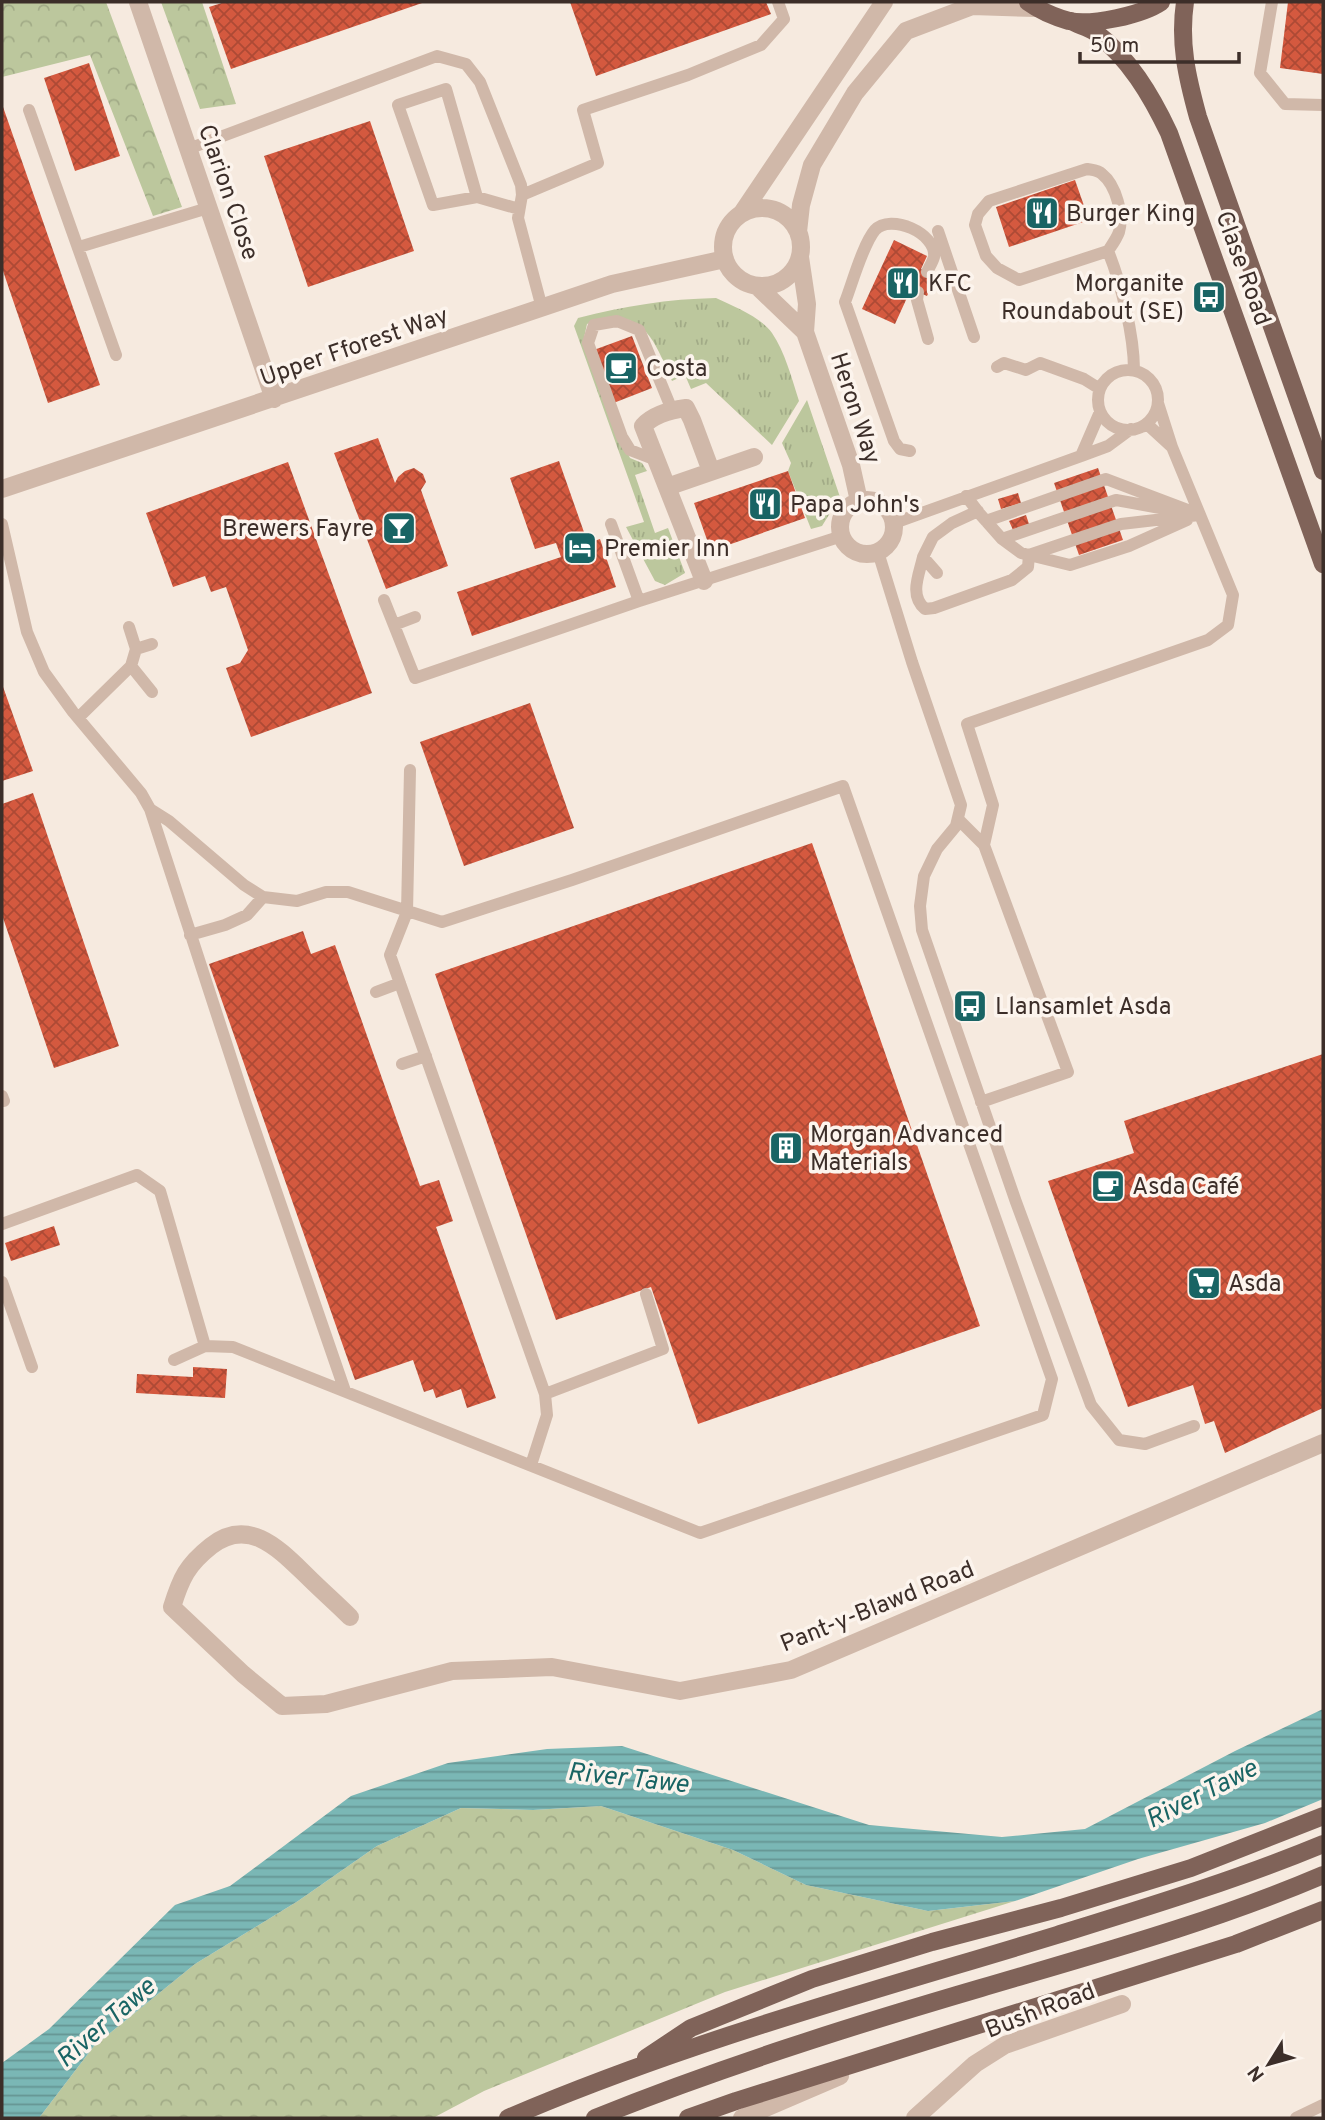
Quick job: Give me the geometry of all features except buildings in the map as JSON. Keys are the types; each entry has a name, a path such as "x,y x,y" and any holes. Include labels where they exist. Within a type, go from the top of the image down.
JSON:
{"main road":[{"path":"1070,21 1126,18 1161,2"},
{"name":"Clase Road","path":"1185,2 1182,48 1198,117 1323,471"},
{"name":"Clase Road","path":"1032,5 1094,32 1129,67 1150,93 1169,132 1323,564"},
{"path":"623,2073 691,2028 812,1979 1191,1868 1323,1816"},
{"path":"508,2118 623,2073 771,2022 1142,1910 1270,1866 1323,1844"},
{"path":"596,2118 781,2049 1202,1920 1323,1875"},
{"path":"688,2118 1236,1944 1323,1910"}],"street":[{"name":"Clarion Close","path":"138,2 274,399"},
{"path":"742,213 754,208 768,208 791,221 801,244 800,257 789,276 768,286 757,286 737,277 725,259 723,246 726,233 884,2"},
{"path":"798,232 801,205 812,165 855,93 906,31 972,6 1032,5"},
{"name":"Heron Way","path":"800,257 807,303 805,332 851,465 859,501"},
{"name":"Upper Fforest Way","path":"2,489 611,284 725,259"},
{"name":"Heron Way","path":"757,286 805,332"},
{"path":"704,581 643,426 647,421 672,410 686,408 711,471"},
{"path":"667,486 754,457"},
{"path":"859,501 877,502 885,507 894,523 891,540 878,552 869,554 853,550 842,536 841,519 851,505 859,501"},
{"name":"Pant-y-Blawd Road","path":"350,1617 279,1550 260,1538 244,1534 224,1536 202,1553 183,1575 172,1607 243,1674 282,1706 326,1704 452,1671 552,1667 680,1691 791,1670 1323,1443"},
{"name":"Bush Road","path":"915,2118 975,2064 1005,2045 1122,2004"},
{"path":"742,2118 904,2049"}],"lane":[{"path":"477,197 446,89 398,105 433,205 477,197 521,202 598,163 583,110 688,75 761,45 784,19 778,2"},
{"path":"1272,2 1260,73 1286,104 1323,105"},
{"path":"188,149 437,56 466,64 480,82 521,185 518,218 542,308"},
{"path":"29,110 116,355"},
{"path":"1087,169 1100,172 1110,182 1116,198 1121,219 1119,233 1108,251 1019,280 997,268 986,256 975,225 978,214 989,201 1087,169"},
{"path":"79,247 208,208"},
{"path":"910,451 900,449 894,441 845,302 876,228 894,223 925,237 932,245 934,256 927,272"},
{"path":"938,231 974,337"},
{"path":"1108,251 1116,271 1134,350 1134,370"},
{"path":"918,292 917,300 928,340"},
{"path":"656,460 630,450 622,436 588,342 594,325 617,321 639,330 672,410"},
{"path":"997,367 1004,363 1026,370 1040,363 1084,379 1100,389"},
{"path":"984,845 993,805 967,724 1208,640 1228,625 1233,595 1172,447 1157,403 1155,386 1142,373 1134,370 1117,372 1104,382 1098,397 1100,412 1081,456"},
{"path":"894,523 1108,446 1155,413 1157,403"},
{"path":"1100,412 1113,425 1136,428 1148,425 1172,447"},
{"path":"1029,555 1028,567 1012,580 934,608 925,609 917,602 915,592 923,557 933,537 952,523 1106,479 1199,515"},
{"path":"966,496 997,538 1021,553 1070,565 1129,545 1199,515"},
{"path":"997,538 1116,500 1199,515"},
{"path":"1029,555 1121,524 1199,515"},
{"path":"2,524 27,632 44,672 78,718 141,793 150,809 190,935 345,1391"},
{"path":"611,524 639,601"},
{"path":"384,600 415,678 639,601 842,536"},
{"path":"878,552 961,805 956,826 937,849 923,876 920,906 922,930 1090,1405 1119,1440 1145,1444 1194,1426"},
{"path":"923,557 937,573"},
{"path":"394,625 415,617"},
{"path":"78,718 131,666 136,649 130,628"},
{"path":"136,649 152,644"},
{"path":"131,666 152,692"},
{"path":"410,770 407,912 390,955 545,1394 547,1415 531,1465"},
{"path":"150,809 169,821 244,886 263,897 297,901 326,892 348,892 442,922 585,876 843,786 1052,1379 1043,1415 700,1533 233,1347 205,1346 174,1360"},
{"path":"958,819 984,845 1068,1072 981,1102"},
{"path":"190,935 225,925 247,915 263,897"},
{"path":"376,992 400,983"},
{"path":"402,1064 426,1056"},
{"path":"2,1224 137,1175 160,1191 205,1346"},
{"path":"2,1282 32,1367"},
{"path":"545,1394 663,1349 646,1294"},
{"path":"1296,2118 1323,2105"}],"green space":[{"path":"2,2 106,2 182,207 153,216 90,55 2,77"},
{"path":"161,2 202,2 236,104 200,109"},
{"path":"716,298 746,312 767,327 777,340 784,357 799,401 772,445 706,383 691,389 685,375 672,381 659,351 643,329 633,322 621,318 587,324 584,338 620,438 630,458 642,463 647,471 635,475 655,533 668,528 685,573 665,585 655,581 626,527 644,522 574,326 578,318 612,310 663,302"},
{"path":"807,400 840,497 822,526 811,529 788,471 791,463 782,443"},
{"path":"601,1806 733,1850 806,1885 928,1911 1015,1901 725,1992 484,2091 433,2118 39,2118 94,2046 195,1964 298,1901 377,1846 461,1808 533,1810"}],"water":[{"name":"River Tawe","path":"1323,1709 1323,1799 1265,1823 1138,1859 1015,1901 928,1911 806,1885 733,1850 601,1806 533,1810 461,1808 377,1846 298,1901 195,1964 94,2046 39,2118 2,2118 2,2063 49,2029 175,1905 230,1886 351,1796 448,1763 547,1749 622,1746 869,1825 1002,1837 1085,1829 1235,1751"}],"place":[{"name":"Burger King","path":"1042,213"},
{"name":"KFC","path":"903,283"},
{"name":"Morganite Roundabout (SE)","path":"1209,297"},
{"name":"Costa","path":"621,368"},
{"name":"Papa John's","path":"765,504"},
{"name":"Brewers Fayre","path":"399,528"},
{"name":"Premier Inn","path":"580,548"},
{"name":"Llansamlet Asda","path":"970,1006"},
{"name":"Morgan Advanced Materials","path":"786,1148"},
{"name":"Asda Café","path":"1108,1186"},
{"name":"Asda","path":"1204,1283"}]}
